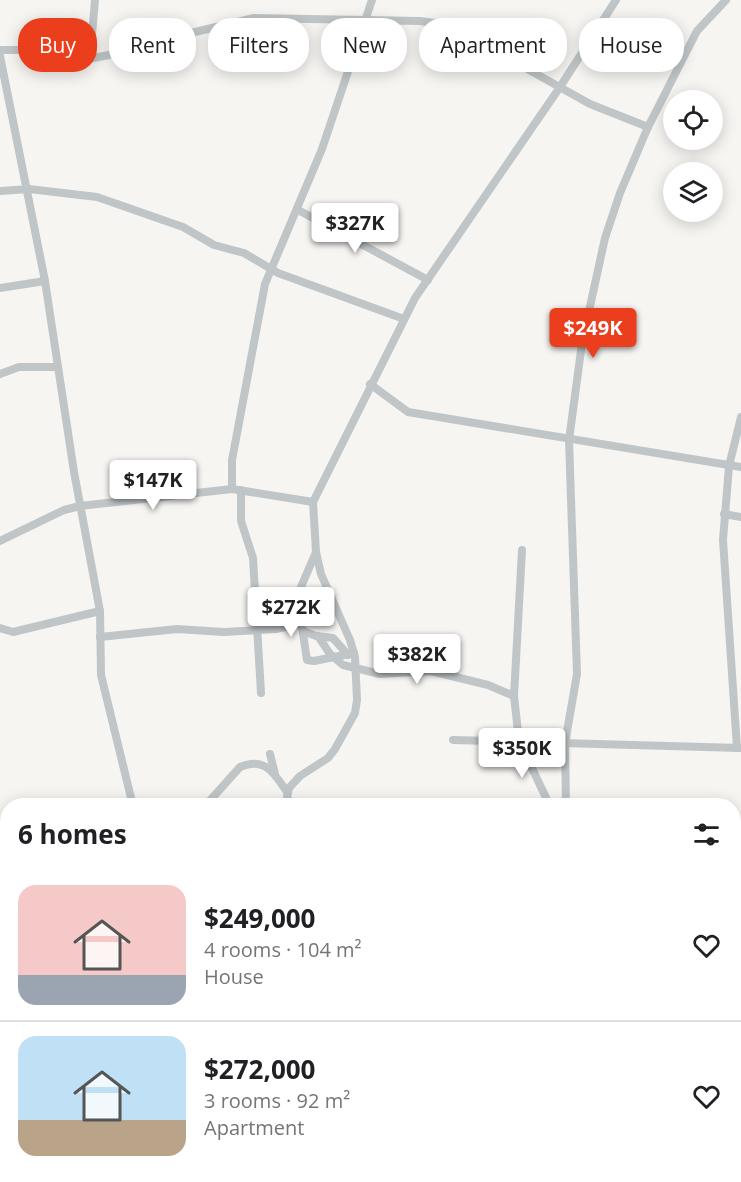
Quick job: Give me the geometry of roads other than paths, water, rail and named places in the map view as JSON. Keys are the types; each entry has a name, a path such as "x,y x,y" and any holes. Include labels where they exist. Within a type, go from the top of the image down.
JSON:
{"street":[{"path":"93,18 95,0"},
{"path":"366,18 372,0"},
{"path":"288,793 289,788 300,776 328,758 348,728 357,700 356,667 340,613 321,573 316,552 313,502 404,319 616,0"},
{"path":"566,798 565,743 577,674 569,440 582,343 604,238 620,193 648,127 697,31 726,0"},
{"path":"97,58 140,50 157,41 254,18 321,19"},
{"path":"407,22 442,24 478,40 590,104 648,127"},
{"path":"0,50 18,50"},
{"path":"0,56 29,189 80,506 100,611 101,675 131,798"},
{"path":"232,489 232,459 265,285 322,149 348,72"},
{"path":"0,90 8,95"},
{"path":"0,191 29,189 97,197 183,227 214,245 244,253 271,269 404,319"},
{"path":"298,210 428,280"},
{"path":"0,288 45,281"},
{"path":"0,374 19,367 58,367"},
{"path":"370,384 408,412 741,467"},
{"path":"453,740 739,748 737,681 723,540 729,466 741,417"},
{"path":"0,541 64,510 80,506 232,489 313,502"},
{"path":"241,490 241,520 253,558 261,693"},
{"path":"724,514 741,517"},
{"path":"522,550 514,696 519,741 546,798"},
{"path":"316,552 301,587 302,627 307,660 315,661 351,654"},
{"path":"0,628 13,632 100,611"},
{"path":"100,638 177,629 224,632 302,627 318,636 333,638 351,654"},
{"path":"318,636 333,657 343,665 380,674 431,671 488,685 514,696"},
{"path":"270,754 275,776"},
{"path":"212,798 240,767 260,763 275,776 289,798"}]}
